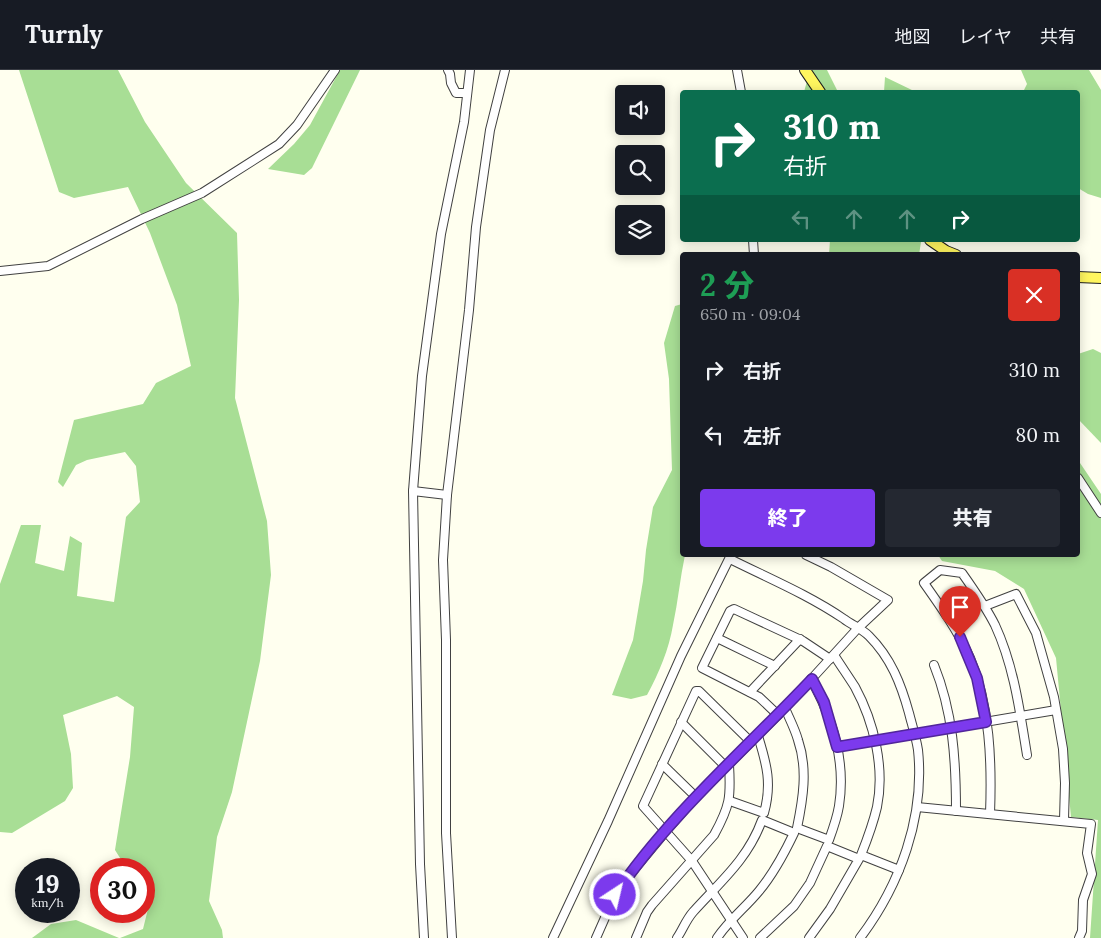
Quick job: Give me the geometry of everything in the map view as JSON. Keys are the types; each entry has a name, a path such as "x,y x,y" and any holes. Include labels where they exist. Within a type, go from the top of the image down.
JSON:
{"main road":[{"path":"805,70 819,90"},
{"path":"933,242 948,252"},
{"path":"1080,277 1101,278"}],"street":[{"path":"0,271 48,266 142,219 202,193 279,144 297,125 335,70"},
{"path":"448,70 456,93 467,93"},
{"path":"424,938 420,864 413,491 422,376 440,244 459,150 470,70"},
{"path":"452,938 446,833 446,640 443,560 447,495 469,310 476,227 490,130 505,70"},
{"path":"737,70 741,90"},
{"path":"1080,481 1101,513"},
{"path":"413,491 447,495"},
{"path":"553,938 608,821 681,656 730,557 828,607 868,635 894,668 903,690 918,748 917,807 911,834 899,870 884,903 860,938"},
{"path":"596,938 615,895 666,831 785,708 858,628 888,600 831,566 811,557"},
{"path":"990,814 991,782 986,722 977,678 970,658 947,614 924,582 940,570 962,573 995,626 1006,654 1021,716 1027,756"},
{"path":"984,606 1016,594 1029,616 1036,633 1056,710 1064,766 1064,820"},
{"path":"778,715 759,697 702,668 730,611 734,609 800,639 832,657 855,688 867,715 874,740 879,777 877,806 860,857 830,909 809,938"},
{"path":"717,638 775,666"},
{"path":"750,692 800,639"},
{"path":"934,665 941,683 952,728 955,754 956,811"},
{"path":"760,938 794,906 810,883 828,843 839,806 841,777 837,747 824,702 812,679"},
{"path":"743,938 692,861 643,806 694,694 699,691 751,742"},
{"path":"717,938 731,919 759,892 770,878 782,860 795,830 802,806 803,761 799,740 785,708"},
{"path":"837,747 1056,710"},
{"path":"636,938 647,912 714,835 722,822 730,800 728,766 681,722"},
{"path":"677,938 685,922 745,855 757,835 768,800 768,775 758,736"},
{"path":"662,764 696,798"},
{"path":"730,800 763,817 860,857 899,870"},
{"path":"917,807 1091,824 1087,853 1092,874 1083,900 1082,931 1078,938"}],"green space":[{"path":"19,70 118,70 145,122 186,183 237,233 239,300 235,398 267,521 271,575 260,661 232,792 217,837 209,901 222,930 223,938 120,938 143,929 144,923 155,923 155,858 120,858 115,850 130,757 134,707 117,696 63,715 71,754 73,788 65,801 12,833 0,832 0,584 21,525 41,525 35,563 64,571 70,536 82,543 77,596 114,602 126,517 140,502 136,466 125,452 87,460 76,465 63,487 58,482 74,420 143,404 156,383 191,366 177,305 150,233 128,187 74,198 59,192"},
{"path":"340,70 360,70 312,168 304,175 268,169 294,144 310,125"},
{"path":"810,70 827,70 837,90 805,90"},
{"path":"1021,70 1089,70 1101,90 1101,198 1080,189 1080,90 1024,90 1027,84"},
{"path":"885,77 912,90 884,90"},
{"path":"830,242 921,242 919,252 829,252"},
{"path":"680,305 680,557 685,557 671,634 663,661 647,695 631,699 612,695 633,640 653,507 672,470 669,379 664,343 675,306"},
{"path":"1093,349 1101,353 1101,443 1080,421 1080,353"},
{"path":"1080,463 1101,494 1101,938 1090,938 1098,820 1071,817 1056,658 1024,589 995,571 942,561 939,557 1080,557"},
{"path":"80,922 119,938 32,938 51,924"}],"route":[{"path":"615,895 666,831 696,798 812,679 824,702 837,747 986,722 977,678 960,637"}]}
